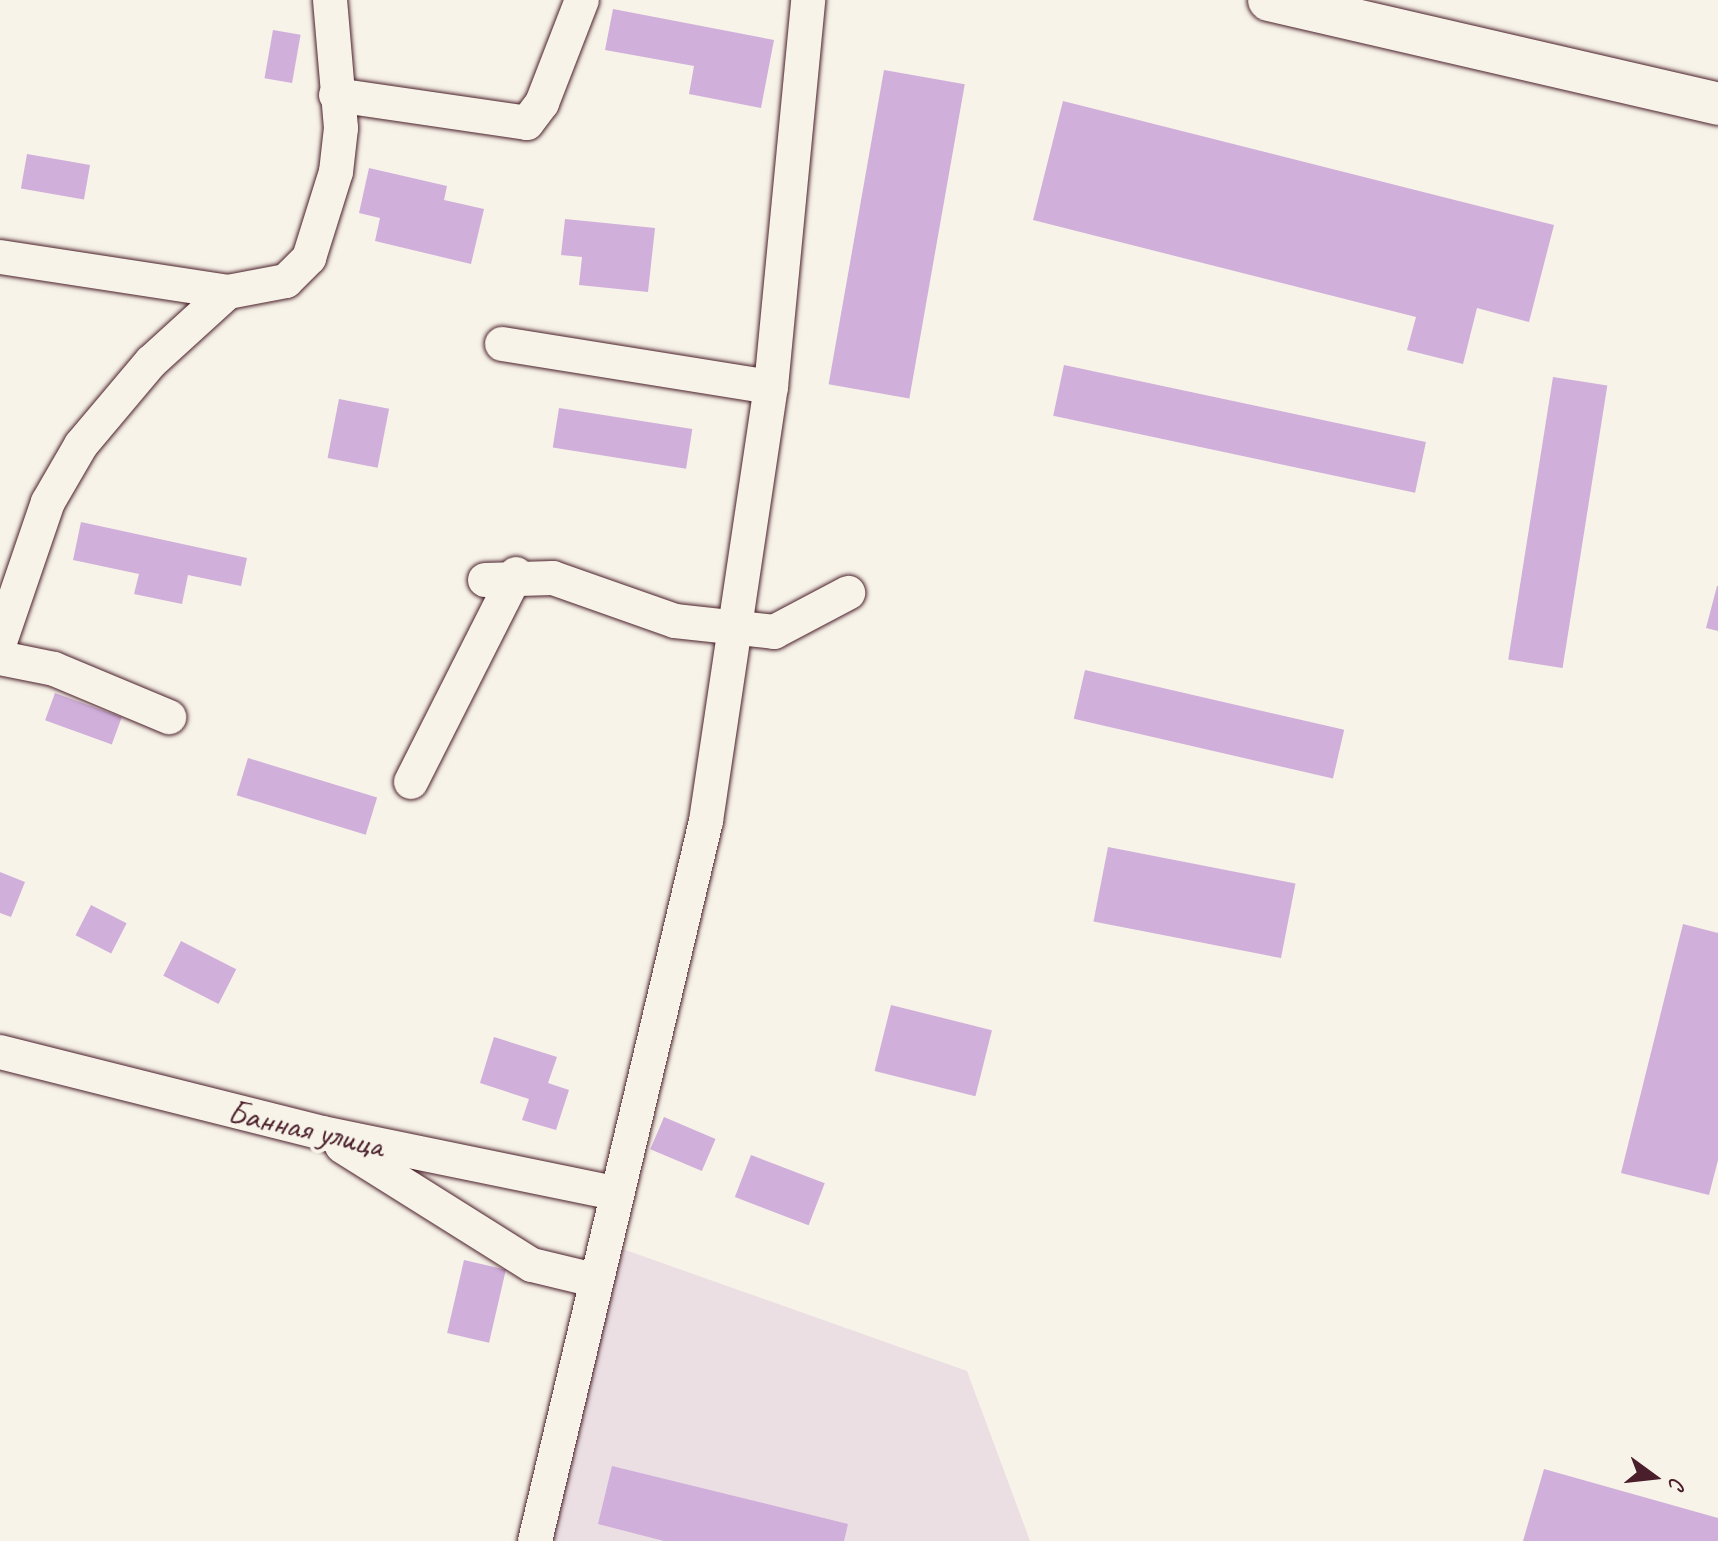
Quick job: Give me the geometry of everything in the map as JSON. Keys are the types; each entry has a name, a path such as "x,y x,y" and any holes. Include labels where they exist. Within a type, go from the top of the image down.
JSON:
{"main road":[{"path":"1269,0 1718,104"}],"street":[{"path":"0,257 228,292 286,281 309,258 336,172 336,95 330,0"},
{"path":"336,95 527,123 542,103 582,0"},
{"path":"535,1541 594,1280 706,821 771,387 808,0"},
{"path":"0,642 58,477 151,362 228,292"},
{"path":"502,344 771,387"},
{"path":"411,782 501,577 553,578 675,621 774,632 848,593"},
{"path":"0,658 54,669 169,717"},
{"name":"Банная улица","path":"0,1052 322,1133 615,1193"},
{"path":"322,1133 532,1265 594,1280"}],"shaded area":[{"path":"617,1247 967,1371 1030,1541 553,1541"}],"building":[{"path":"613,9 774,40 761,108 689,94 694,66 605,50"},
{"path":"273,30 301,35 292,83 264,78"},
{"path":"884,70 965,84 909,398 829,384"},
{"path":"1063,101 1554,225 1529,322 1477,308 1463,364 1407,350 1416,317 1033,220"},
{"path":"27,154 90,165 84,200 21,188"},
{"path":"369,168 447,186 444,200 484,209 471,264 375,241 380,218 359,213"},
{"path":"565,219 655,228 648,292 579,285 582,257 561,255"},
{"path":"1064,365 1426,442 1415,493 1053,416"},
{"path":"1553,377 1607,386 1563,668 1508,659"},
{"path":"339,399 389,409 378,468 328,458"},
{"path":"559,408 692,429 686,469 553,448"},
{"path":"81,522 247,558 241,586 188,575 182,604 134,594 139,574 73,560"},
{"path":"1718,586 1718,631 1706,628"},
{"path":"1085,670 1344,730 1333,779 1074,719"},
{"path":"55,693 122,717 112,745 45,720"},
{"path":"248,758 377,797 366,835 237,795"},
{"path":"1108,847 1295,883 1281,958 1093,922"},
{"path":"0,872 25,882 11,917 0,913"},
{"path":"91,905 127,923 111,953 76,935"},
{"path":"1683,924 1718,933 1718,1160 1709,1195 1621,1173"},
{"path":"181,941 236,969 219,1004 163,976"},
{"path":"891,1005 992,1030 975,1096 875,1071"},
{"path":"494,1037 557,1057 548,1083 569,1090 556,1130 522,1120 529,1099 480,1083"},
{"path":"664,1117 716,1139 702,1171 650,1149"},
{"path":"751,1155 825,1183 809,1225 735,1197"},
{"path":"464,1260 506,1270 489,1343 447,1333"},
{"path":"612,1466 848,1524 844,1541 664,1541 598,1524"},
{"path":"1544,1469 1718,1518 1718,1541 1523,1541"}]}
